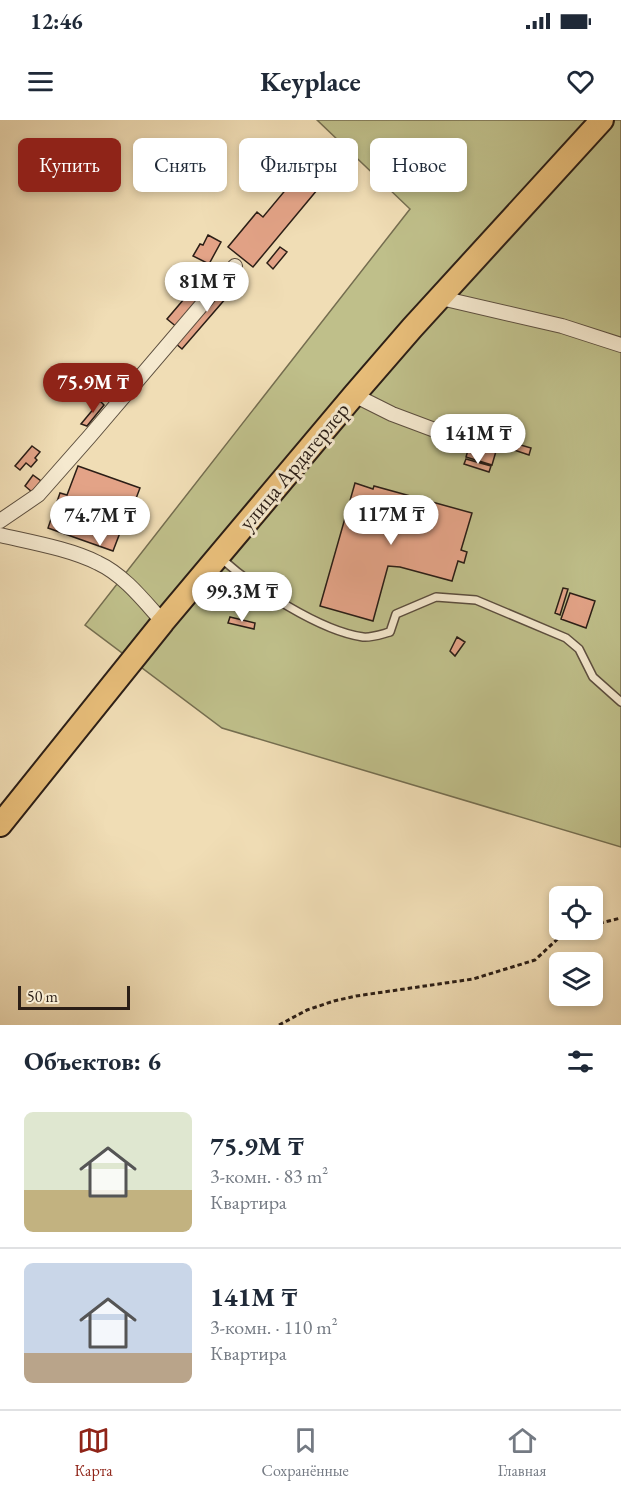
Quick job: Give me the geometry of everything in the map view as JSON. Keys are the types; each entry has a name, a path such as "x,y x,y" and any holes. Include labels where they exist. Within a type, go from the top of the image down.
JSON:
{"main road":[{"name":"улица Ардагерлер","path":"0,825 163,622 354,395 602,120"}],"street":[{"path":"0,521 38,495 235,266"},
{"path":"441,298 562,326 621,345"},
{"path":"354,395 392,414 456,438"},
{"path":"0,535 53,548 99,563 130,586 163,622"}],"lane":[{"path":"218,556 234,570 288,606 326,627 364,638 390,632 396,614 436,597 476,600 566,638 579,649 593,677 621,702"}],"path":[{"path":"603,922 621,918"},
{"path":"279,1025 307,1010 333,1001 473,979 535,960 556,940"}],"green space":[{"path":"317,120 621,120 621,847 222,728 85,625 410,209 392,192 467,192 467,138 370,138 370,171 358,159 358,138 336,138"}],"building":[{"path":"284,192 315,192 253,267 228,247 257,212 263,217"},
{"path":"208,235 221,242 209,264 193,256"},
{"path":"280,247 287,252 273,269 267,263"},
{"path":"207,272 218,282 178,328 167,319"},
{"path":"231,277 239,283 182,349 175,343"},
{"path":"100,401 104,405 87,426 81,424"},
{"path":"473,433 499,441 492,465 466,457"},
{"path":"507,441 531,448 529,455 505,447"},
{"path":"32,446 40,452 35,458 37,460 31,467 26,463 20,470 15,466"},
{"path":"466,459 491,466 489,472 464,464"},
{"path":"78,466 140,488 132,509 141,512 138,522 126,517 113,551 48,528 60,493 67,495"},
{"path":"33,475 41,481 32,492 25,486"},
{"path":"355,483 373,489 374,486 472,513 461,550 467,552 464,563 458,561 452,581 388,566 373,621 320,606"},
{"path":"563,588 568,589 560,615 555,613"},
{"path":"235,593 255,598 253,606 233,601"},
{"path":"570,593 595,601 586,628 561,619"},
{"path":"230,617 255,623 254,629 228,623"},
{"path":"457,637 465,642 455,656 450,651"}]}
